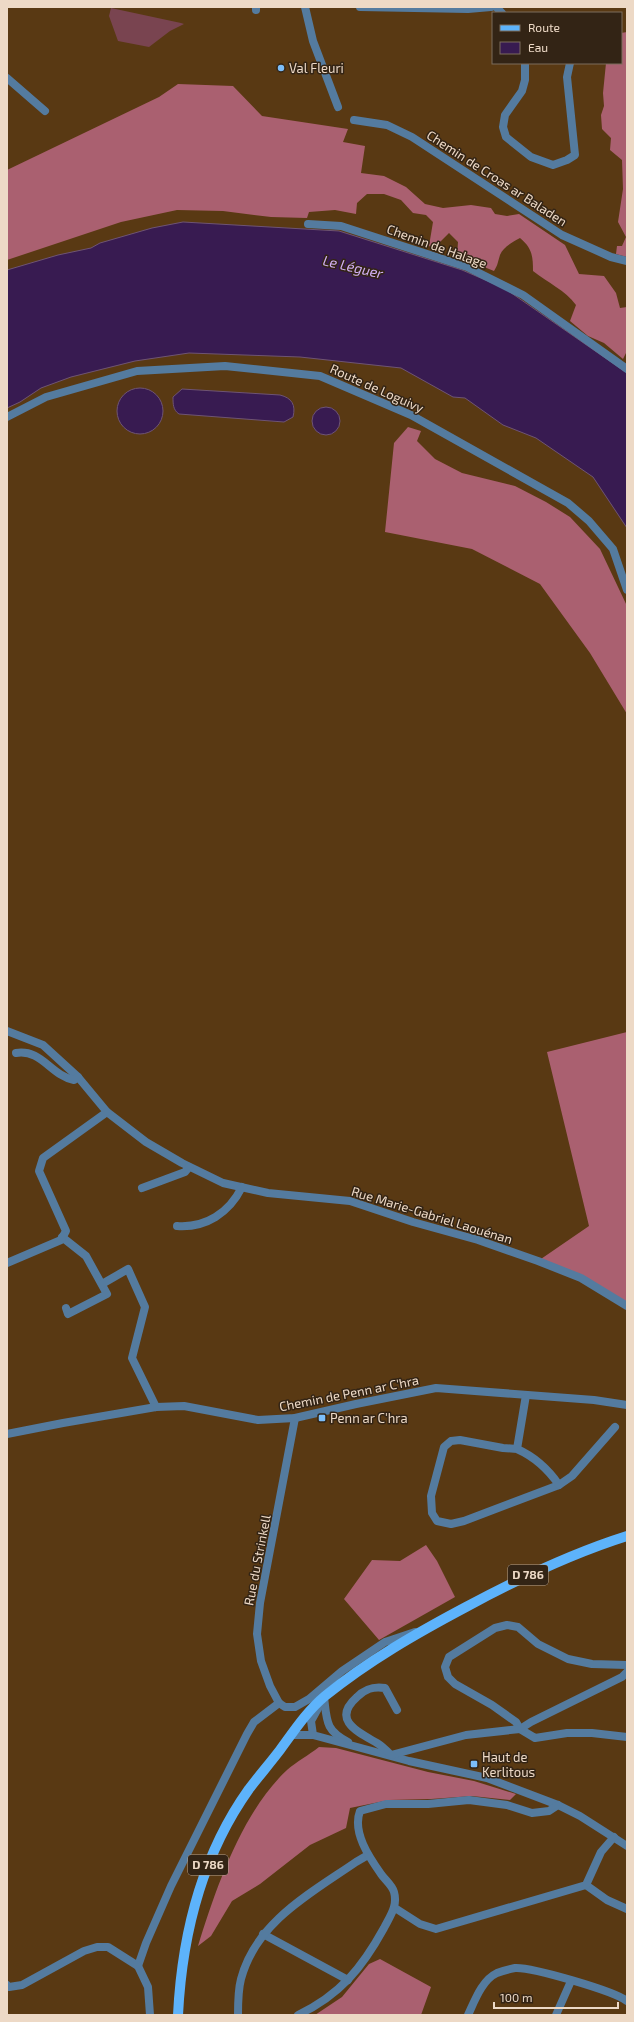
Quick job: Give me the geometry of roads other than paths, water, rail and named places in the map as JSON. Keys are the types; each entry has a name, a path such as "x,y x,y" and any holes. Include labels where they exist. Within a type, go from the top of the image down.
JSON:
{"main road":[{"name":"D 786","path":"178,2015 184,1946 206,1870 225,1829 249,1790 303,1719 324,1697 378,1658 435,1625 514,1582 564,1558 627,1536"}],"street":[{"path":"305,7 313,41 338,107"},
{"path":"360,7 468,9 491,7"},
{"path":"525,64 525,80 522,91 505,115 503,127 506,137 531,157 554,166 575,155 576,146 567,77 570,64"},
{"path":"7,78 45,111"},
{"name":"Chemin de Croas ar Baladen","path":"354,120 387,126 412,137 562,235 611,257 627,261"},
{"name":"Chemin de Halage","path":"308,224 341,226 467,267 523,295 627,369"},
{"name":"Route de Loguivy","path":"7,417 46,397 137,371 225,366 320,376 410,415 568,503 589,521 613,549 627,590"},
{"name":"Rue Marie-Gabriel Laouénan","path":"7,1031 43,1045 78,1078 106,1112 146,1142 189,1167 223,1184 268,1193 350,1201 413,1222 478,1240 581,1278 627,1306"},
{"path":"16,1053 26,1051 36,1056 60,1075 74,1080 78,1078"},
{"path":"66,1308 68,1314 107,1294 86,1256 64,1234 39,1171 43,1158 106,1112"},
{"path":"142,1188 185,1172 189,1167"},
{"path":"177,1226 190,1227 218,1216 236,1199 242,1188"},
{"path":"7,1263 61,1240 64,1234"},
{"path":"102,1284 128,1269 145,1307 132,1358 156,1407"},
{"name":"Chemin de Penn ar C'hra","path":"7,1434 63,1422 156,1407 184,1406 258,1420 295,1418 436,1388 594,1400 627,1405"},
{"path":"517,1449 526,1395"},
{"name":"Rue du Strinkell","path":"279,1703 270,1686 261,1661 257,1634 260,1603 295,1418"},
{"path":"560,1485 551,1472 517,1449 460,1440 451,1441 444,1447 430,1500 432,1513 437,1521 451,1524 464,1521 560,1485 572,1476 615,1427"},
{"path":"138,1966 146,1943 171,1886 254,1722 279,1703 285,1706 295,1707 309,1699 342,1671 385,1642 435,1625"},
{"path":"627,1665 592,1664 568,1659 538,1644 518,1627 507,1625 496,1628 448,1657 445,1667 448,1677 451,1680 516,1722 520,1729 535,1738 567,1733 592,1733 627,1738"},
{"path":"391,1755 466,1735 520,1729 531,1722 622,1677 627,1672"},
{"path":"391,1755 378,1744 361,1735 350,1726 346,1715 348,1705 362,1693 375,1686 384,1688 397,1710"},
{"path":"313,1735 311,1721 324,1697"},
{"path":"324,1697 327,1723 335,1735 359,1747"},
{"path":"291,1735 313,1735 416,1763 487,1778 558,1805 627,1846"},
{"path":"298,2015 316,2006 340,1988 361,1966 395,1908 393,1890 368,1855 358,1828 357,1820 360,1811 386,1804 428,1804 469,1800 506,1805 532,1813 549,1811 558,1805"},
{"path":"586,1885 600,1852 614,1837"},
{"path":"238,2015 241,1979 249,1956 263,1934 280,1916 368,1855"},
{"path":"395,1908 420,1924 436,1930 586,1885"},
{"path":"586,1885 607,1900 627,1909"},
{"path":"263,1934 348,1980"},
{"path":"7,1985 22,1986 84,1951 97,1947 108,1947 138,1966 148,1987 150,2015"},
{"path":"468,2015 482,1986 497,1973 515,1968 537,1971 603,1989 627,2001"},
{"path":"556,2015 571,1981"}],"water":[{"name":"Le Léguer","path":"183,222 339,231 462,270 504,288 627,373 627,528 593,477 536,438 503,425 465,398 453,397 401,368 300,357 189,353 135,361 71,377 41,388 20,402 7,408 7,270 58,255 91,248 100,243 152,228"},
{"path":"135,388 145,388 153,392 159,398 163,406 163,416 159,424 153,430 145,434 135,434 127,430 121,424 117,416 117,406 121,398 127,392"},
{"path":"182,389 280,395 290,400 294,413 293,417 284,422 179,414 174,409 173,397"},
{"path":"326,407 336,411 340,421 336,431 326,435 316,431 312,421 316,411"}],"place":[{"name":"Val Fleuri","path":"281,68"},
{"name":"Penn ar C'hra","path":"322,1418"},
{"name":"Haut de Kerlitous","path":"474,1764"}]}
